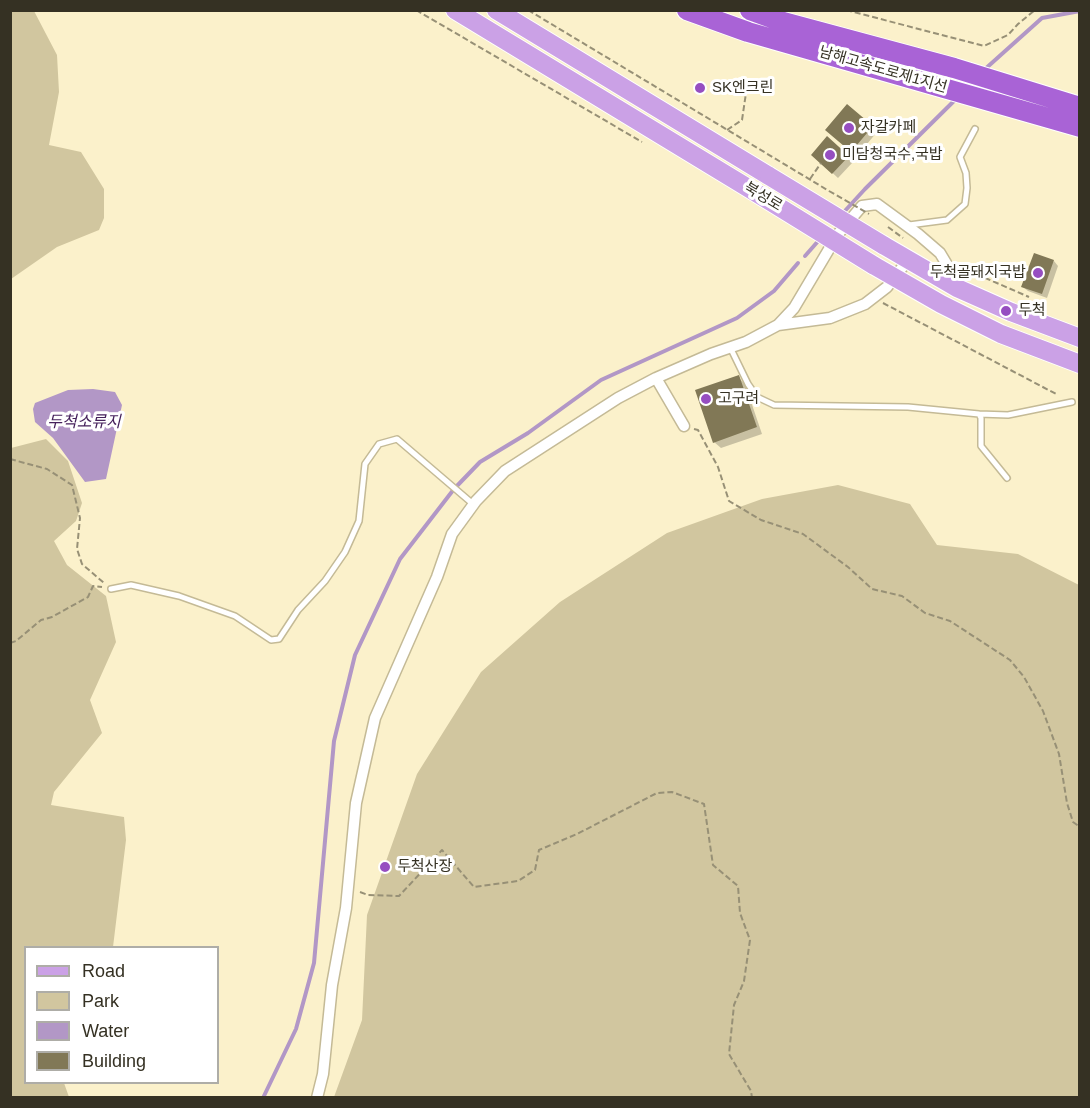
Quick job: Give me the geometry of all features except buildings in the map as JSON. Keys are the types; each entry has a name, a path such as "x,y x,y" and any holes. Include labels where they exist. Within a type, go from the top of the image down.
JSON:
{"highway":[{"name":"남해고속도로제1지선","path":"687,10 748,32 1080,127"},
{"name":"남해고속도로제1지선","path":"750,10 783,22 954,68 1080,107"}],"main road":[{"name":"북성로","path":"455,10 873,265 941,304 1001,334 1080,364"},
{"name":"북성로","path":"496,10 957,288 1011,312 1080,338"}],"street":[{"path":"317,1098 323,1074 332,985 348,888 356,803 375,718 437,577 452,534 469,502 505,471 618,398 656,378 711,354 746,342 778,325 794,308 838,234 862,206 877,204 907,225 939,253 957,288"},
{"path":"778,325 830,318 875,298 896,277 908,260"},
{"path":"656,378 684,426"}],"lane":[{"path":"907,225 947,220 965,204 966,173 960,157 975,129"},
{"path":"730,347 757,397 774,405 908,407 1008,415 1072,402"},
{"path":"979,414 981,446 1007,478"},
{"path":"111,589 131,585 179,596 235,616 271,640 279,639 298,610 325,581 345,552 359,521 365,464 379,444 397,439 469,502"}],"path":[{"path":"416,10 645,144"},
{"path":"528,10 869,214"},
{"path":"846,10 984,46 1008,35 1035,10"},
{"path":"727,129 742,120 746,93"},
{"path":"810,179 820,164"},
{"path":"946,263 966,269 1029,297"},
{"path":"875,298 1072,402"},
{"path":"684,426 698,430 717,467 729,501 761,520 803,534 848,567 872,589 902,596 926,613 950,621 1010,660 1024,677 1043,711 1059,754 1067,803 1073,822 1080,827"},
{"path":"10,459 47,469 72,485 80,518 77,549 82,564 111,589"},
{"path":"10,643 16,641 41,620 52,617 88,597 93,586 111,589"},
{"path":"348,888 368,895 399,896 442,850 474,887 518,880 535,870 539,850 577,834 657,793 672,792 704,804 713,865 738,886 740,913 750,940 744,981 734,1005 729,1054 751,1091 752,1098"}],"green space":[{"path":"11,10 34,11 57,55 59,92 49,145 81,152 104,189 104,218 99,230 57,247 11,279"},
{"path":"46,439 68,461 82,503 76,521 54,541 67,565 106,596 116,642 90,700 102,733 54,792 51,805 124,817 126,840 113,946 24,946 24,1084 64,1084 69,1097 11,1097 11,448"},
{"path":"838,485 910,504 937,545 1018,554 1079,585 1079,1097 334,1097 362,1020 367,915 417,774 481,672 560,602 667,533 762,499"}],"water":[{"name":"두척소류지","path":"93,389 115,392 122,405 106,479 85,482 53,438 35,422 33,409 35,403 68,390"}],"waterway":[{"path":"984,70 1042,18 1080,11"},
{"path":"843,213 956,99"},
{"path":"805,256 820,239"},
{"path":"263,1098 296,1029 314,963 334,741 355,655 400,559 454,489 480,462 528,433 601,380 737,318 774,291 798,263"}],"place":[{"name":"SK엔크린","path":"700,88"},
{"name":"자갈카페","path":"849,128"},
{"name":"미담청국수,국밥","path":"830,155"},
{"name":"두척골돼지국밥","path":"1038,273"},
{"name":"두척","path":"1006,311"},
{"name":"고구려","path":"706,399"},
{"name":"두척산장","path":"385,867"}]}
